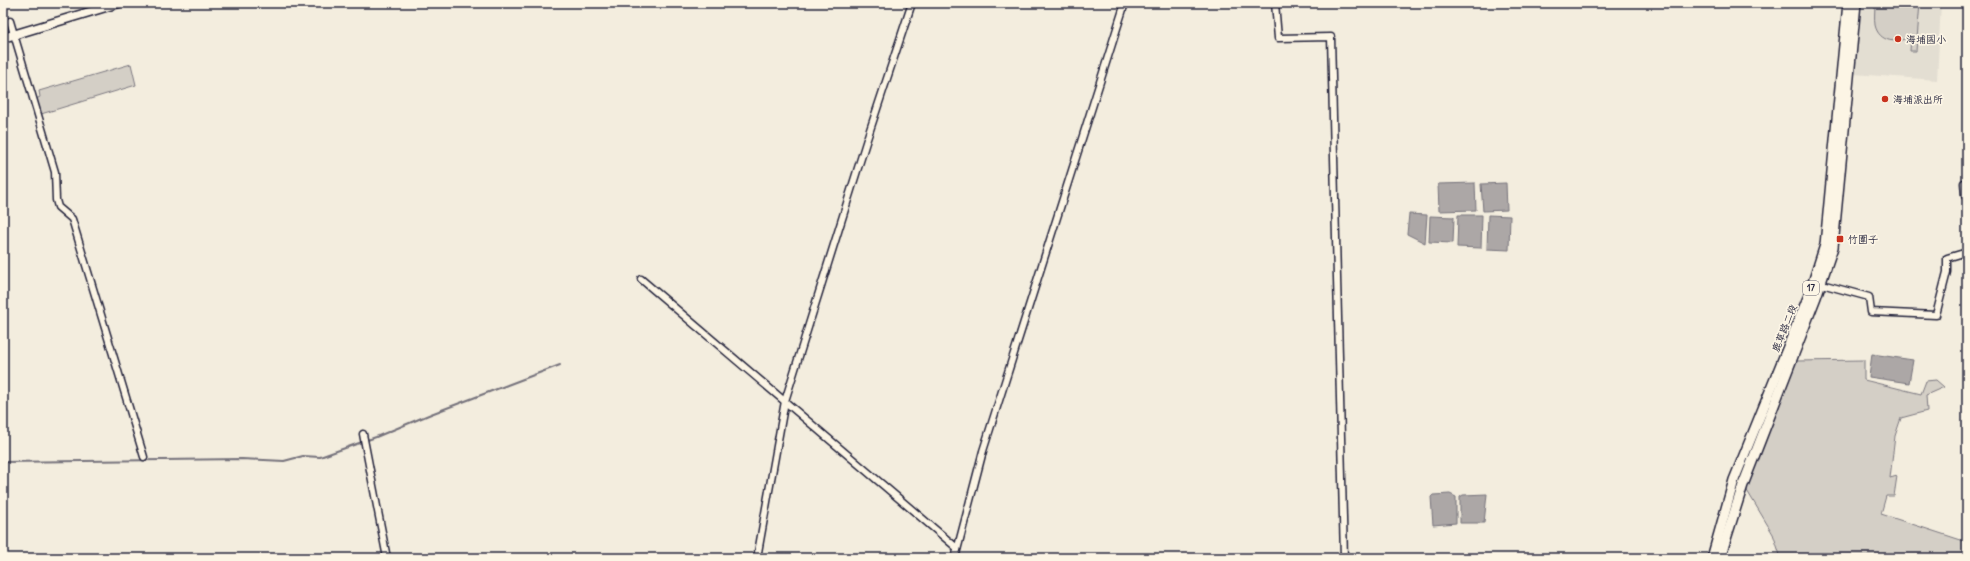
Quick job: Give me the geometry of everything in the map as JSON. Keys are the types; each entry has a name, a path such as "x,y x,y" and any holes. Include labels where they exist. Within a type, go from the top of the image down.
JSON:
{"main road":[{"name":"鹿草路二段","path":"1712,558 1734,480 1809,294 1817,282 1825,245 1848,3"},
{"name":"鹿草路二段","path":"1720,558 1743,484 1817,282 1833,247 1856,3"}],"street":[{"path":"3,38 119,3"},
{"path":"758,558 785,400 864,147 912,3"},
{"path":"955,558 983,451 1125,3"},
{"path":"1275,3 1278,38 1330,37 1344,558"},
{"path":"10,21 55,172 56,200 58,207 72,219 144,457"},
{"path":"1964,183 1965,196 1967,197"},
{"path":"1817,282 1869,297 1871,312 1936,315 1947,272 1947,258 1967,252"},
{"path":"642,279 958,548"},
{"path":"364,434 365,446 387,558"}],"shaded area":[{"name":"海埔國小","path":"1860,3 1941,3 1937,80 1853,74"},
{"path":"1875,3 1920,3 1916,51 1910,51 1911,36 1906,39 1895,41 1880,35 1875,25"},
{"path":"131,64 136,85 41,114 36,99 40,97 39,91"},
{"path":"1475,183 1476,210 1439,211 1438,184"},
{"path":"1506,183 1507,210 1483,211 1481,184"},
{"path":"1409,214 1427,215 1425,243 1407,234"},
{"path":"1458,215 1482,215 1481,248 1457,247"},
{"path":"1488,215 1510,216 1509,250 1487,249"},
{"path":"1430,216 1454,217 1453,243 1429,242"},
{"path":"1872,354 1913,360 1909,383 1869,377"},
{"path":"1864,360 1864,380 1921,394 1926,381 1936,380 1944,387 1926,395 1927,411 1901,418 1895,436 1890,478 1897,476 1894,496 1886,496 1881,514 1967,542 1963,558 1781,558 1773,534 1746,489 1796,361"},
{"path":"1450,494 1456,497 1456,523 1433,525 1431,497 1433,495"},
{"path":"1487,494 1484,523 1460,523 1460,497 1463,495"}],"waterway":[{"path":"3,462 242,459 284,461 303,456 320,457 376,437 431,414 560,365"}],"place":[{"name":"海埔國小","path":"1898,39"},
{"name":"海埔派出所","path":"1885,99"},
{"name":"竹圍子","path":"1840,239"}]}
